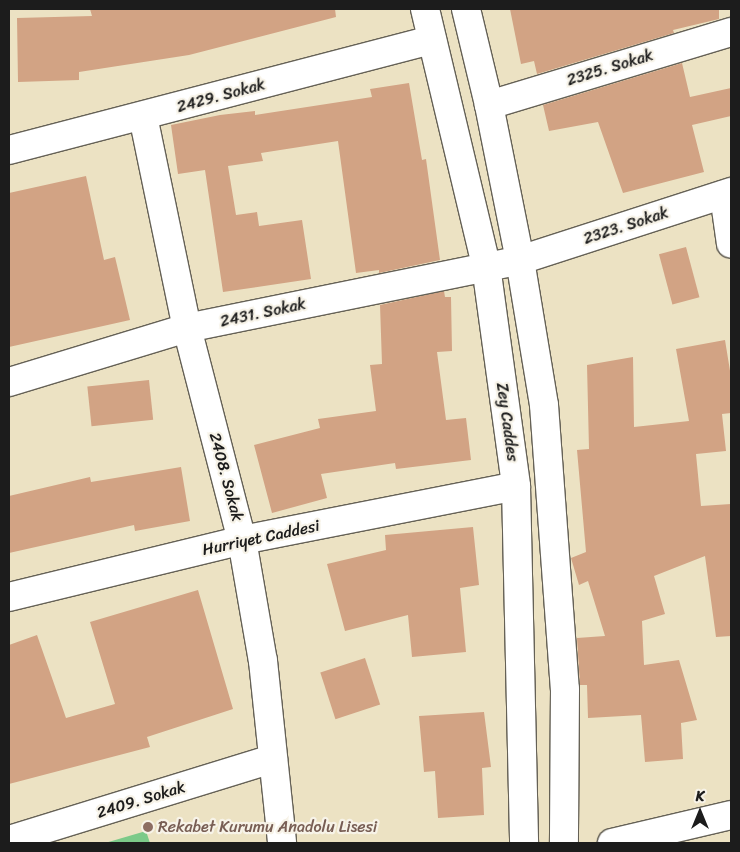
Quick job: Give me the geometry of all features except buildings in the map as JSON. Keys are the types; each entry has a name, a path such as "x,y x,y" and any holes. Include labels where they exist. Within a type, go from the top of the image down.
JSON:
{"street":[{"name":"Zey Caddes","path":"425,9 486,266 516,486 524,843"},
{"path":"466,9 489,104 520,260 544,405 565,689 564,843"},
{"name":"2325. Sokak","path":"489,104 731,32"},
{"name":"2429. Sokak","path":"10,146 143,116 432,40"},
{"name":"2408. Sokak","path":"143,116 187,328 242,540 262,661 282,843"},
{"path":"728,193 731,244"},
{"name":"2323. Sokak","path":"520,260 728,193"},
{"name":"2431. Sokak","path":"9,382 187,328 520,260"},
{"name":"Hurriyet Caddesi","path":"9,598 242,540 516,486"},
{"name":"2409. Sokak","path":"9,840 273,759"},
{"path":"612,843 731,815"}],"green space":[{"path":"146,831 150,843 105,843"}],"place":[{"name":"Rekabet Kurumu Anadolu Lisesi","path":"148,827"}]}
